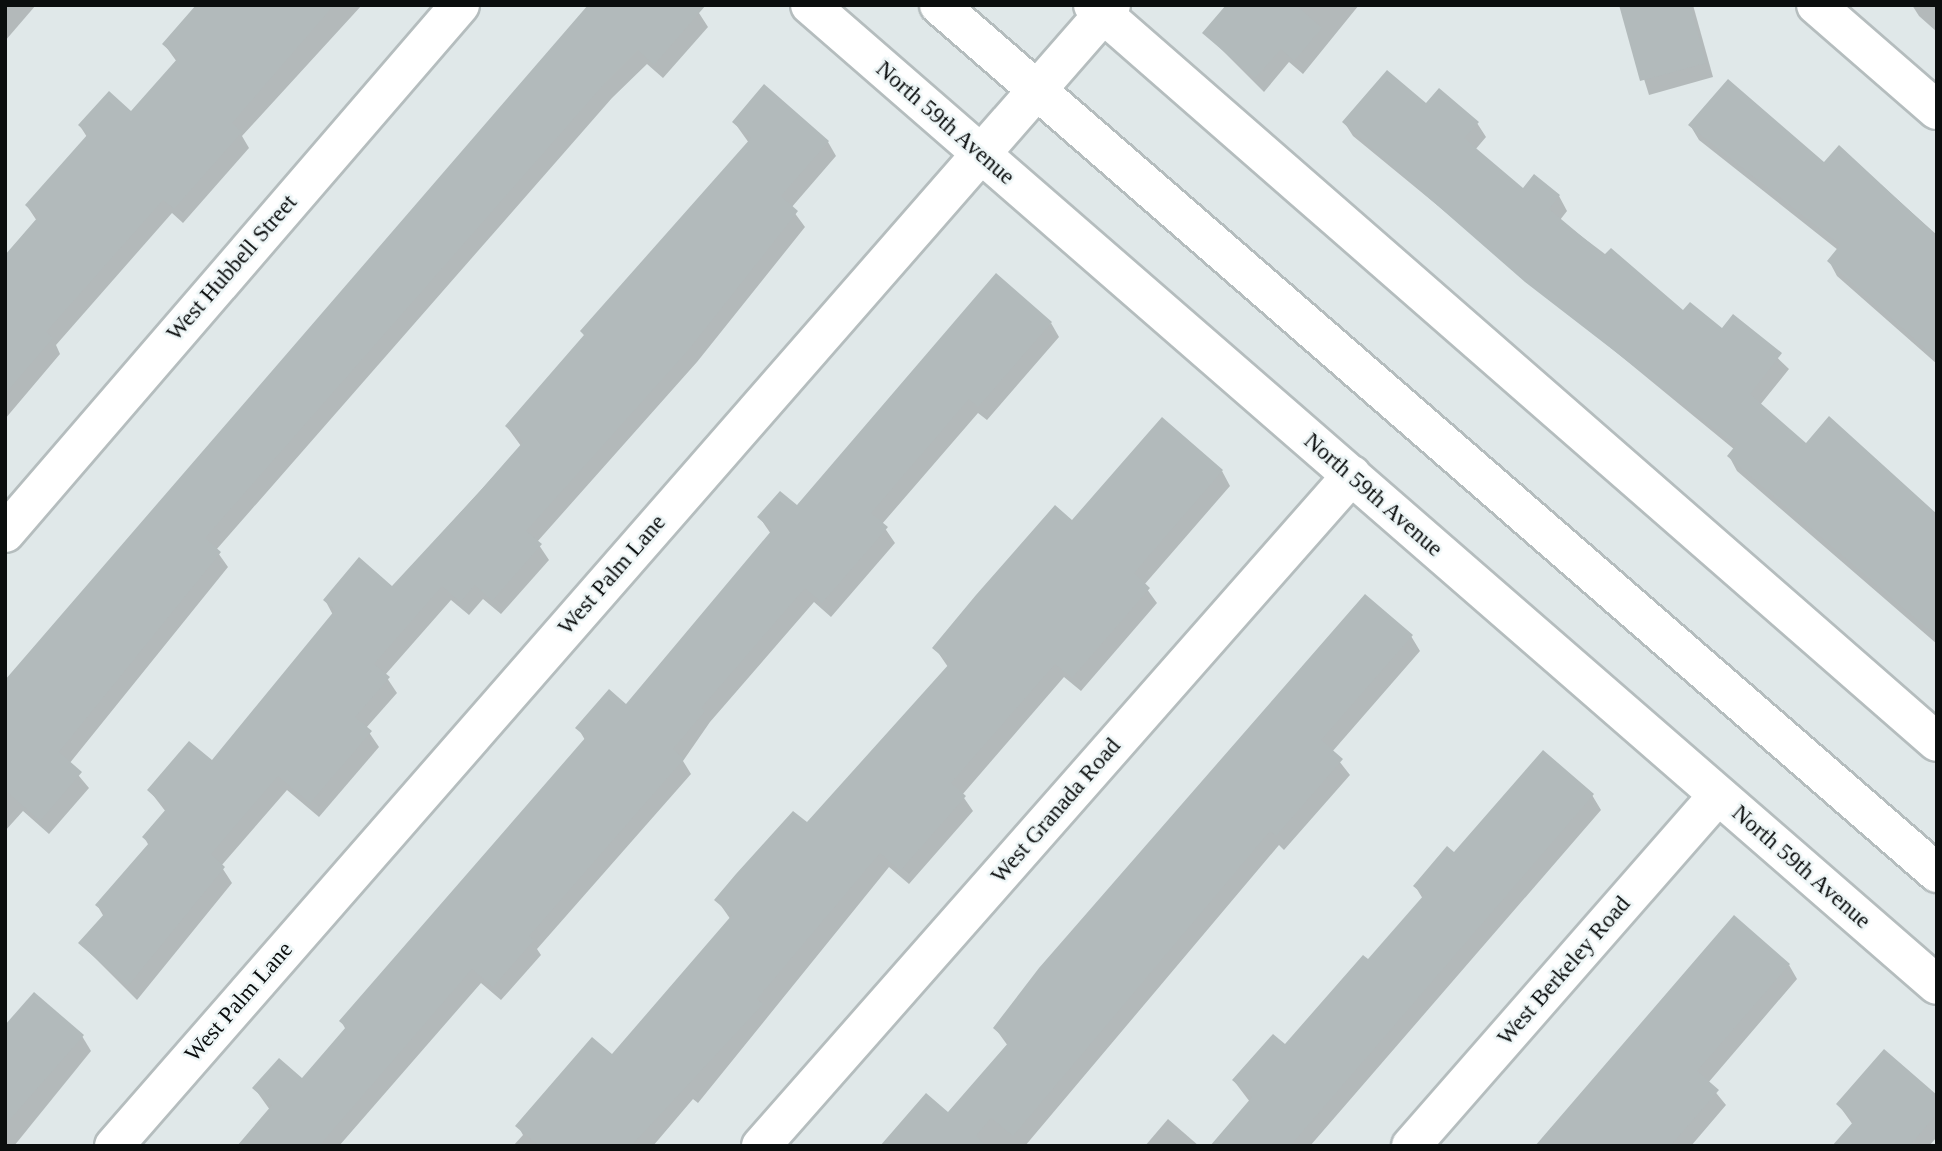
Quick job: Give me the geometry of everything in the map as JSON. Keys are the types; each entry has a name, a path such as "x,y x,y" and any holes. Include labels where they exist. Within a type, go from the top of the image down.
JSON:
{"street":[{"name":"West Hubbell Street","path":"5,533 460,5"},
{"name":"North 59th Avenue","path":"810,5 1937,985"},
{"path":"939,5 1937,873"},
{"path":"1816,5 1937,110"},
{"name":"West Palm Lane","path":"114,1146 1036,90 1102,8"},
{"path":"1102,8 1937,742"},
{"name":"West Granada Road","path":"761,1146 1352,475"},
{"name":"West Berkeley Road","path":"1410,1146 1718,796"}],"building":[{"path":"196,5 334,5 232,123 242,132 174,209 163,200 46,332 53,338 5,394 5,255 38,217 25,205 88,134 78,125 109,91 131,111 178,58 162,44"},
{"path":"588,5 706,5 654,65 638,50 605,83 205,538 221,552 59,752 82,772 40,821 5,790 5,680"},
{"path":"1226,5 1296,5 1322,28 1294,61 1281,49 1255,78 1202,33"},
{"path":"1619,5 1690,5 1706,63 1640,81"},
{"path":"1387,70 1426,103 1439,88 1479,122 1464,138 1523,188 1534,174 1560,195 1549,209 1604,255 1611,248 1683,310 1690,302 1722,328 1733,314 1782,353 1750,394 1806,443 1829,416 1937,514 1937,637 1727,456 1736,445 1525,282 1342,122"},
{"path":"1728,79 1824,162 1839,145 1937,236 1937,359 1827,261 1840,245 1688,125"},
{"path":"764,84 829,141 781,196 798,211 690,348 526,531 542,544 492,601 475,585 460,602 442,586 374,664 390,677 355,717 372,731 310,803 278,776 211,854 225,867 128,986 78,943 105,913 95,905 149,843 142,837 167,808 147,790 189,741 212,760 335,610 323,600 359,557 392,586 523,442 505,426 584,335 580,331 751,138 732,122"},
{"path":"996,273 1052,322 978,407 969,399 871,513 888,527 822,603 805,588 701,708 705,711 673,749 684,759 529,936 534,940 493,987 472,969 319,1146 237,1146 272,1105 252,1088 279,1058 302,1078 346,1027 339,1021 586,737 575,728 609,689 626,704 772,530 757,517 780,491 797,505"},
{"path":"1162,417 1223,470 1134,573 1150,588 1072,678 1055,664 951,783 966,796 900,871 880,853 757,999 763,1004 631,1146 539,1146 515,1126 592,1037 612,1054 732,915 714,900 736,874 793,811 807,822 950,663 932,648 976,595 1055,505 1072,520"},
{"path":"1365,594 1413,635 1321,740 1343,759 1276,836 1270,831 1013,1136 991,1118 976,1136 987,1146 880,1146 926,1093 948,1112 1009,1042 993,1028 1039,968"},
{"path":"1543,750 1594,794 1290,1146 1210,1146 1252,1097 1232,1080 1273,1034 1285,1044 1363,955 1368,959 1424,895 1413,886 1447,846 1454,852"},
{"path":"1734,915 1790,964 1697,1071 1719,1090 1670,1146 1535,1146"},
{"path":"34,992 84,1035 5,1125 5,1025"},
{"path":"1884,1049 1937,1095 1937,1114 1909,1146 1832,1146 1854,1121 1836,1104"}]}
